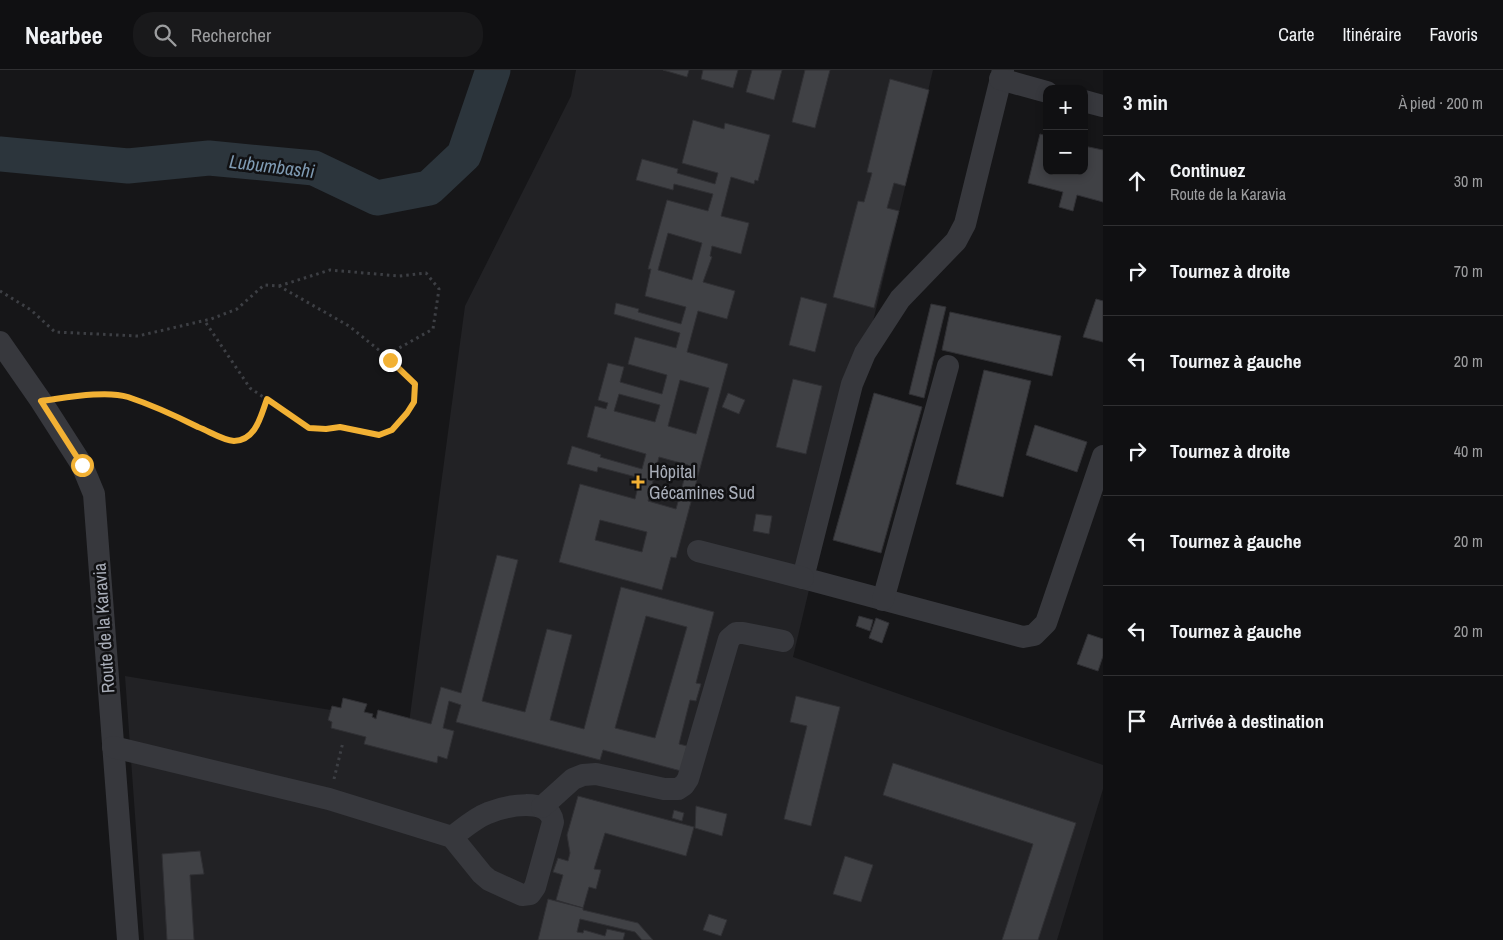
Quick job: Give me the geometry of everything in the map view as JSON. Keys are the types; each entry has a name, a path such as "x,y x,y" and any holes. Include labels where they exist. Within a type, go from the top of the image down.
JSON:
{"street":[{"path":"803,578 852,384 865,353 900,299 956,241 965,224 1001,75 1043,91"},
{"path":"1088,102 1103,106"},
{"name":"Route de la Karavia","path":"0,342 82,465 94,494 128,940"},
{"path":"883,600 948,366"},
{"path":"698,551 1023,637 1034,635 1046,623 1103,456"},
{"path":"542,807 573,779 583,775 596,774 664,789 678,790 684,786 688,779 730,639 736,633 743,633 783,641"},
{"path":"113,747 328,799 452,837 482,874 490,880 522,895 533,892 536,887 553,822 550,813 542,807 508,807 487,813 452,837"}],"path":[{"path":"0,291 31,310 55,332 138,336 204,320 237,309 264,286 278,286 330,270 399,276 426,273 440,289 434,329 385,356"},
{"path":"204,320 250,388 309,428 326,429 340,427 379,435 392,430 414,402 415,384 349,326 278,286"},
{"path":"41,401 95,394 126,396 234,441 248,437 258,426 267,399"},
{"path":"328,799 343,742"}],"shaded area":[{"name":"Hôpital Gécamines Sud","path":"576,70 933,70 793,657 1103,765 1103,789 1057,940 144,940 125,676 409,723 465,306 571,96"}],"building":[{"path":"663,70 689,70 687,77"},
{"path":"703,70 738,70 733,88 701,79"},
{"path":"752,70 782,70 774,100 746,92"},
{"path":"805,70 830,70 815,128 792,122"},
{"path":"890,79 929,90 905,186 894,183 887,208 899,211 874,308 833,297 858,201 864,202 872,173 867,172"},
{"path":"693,120 724,129 725,123 770,135 758,181 755,180 754,184 731,177 721,216 749,223 741,254 712,246 710,256 712,257 703,282 735,291 727,319 698,311 687,352 728,364 676,558 671,557 662,590 559,562 580,484 635,499 640,478 598,467 597,472 567,464 572,446 601,455 600,457 642,469 646,454 587,437 595,406 606,409 608,403 598,400 608,363 624,367 620,382 662,394 667,375 628,364 635,337 676,348 680,333 614,314 616,303 639,309 638,312 681,324 686,307 645,296 651,269 648,269 667,200 708,211 713,194 674,184 673,190 636,180 642,159 678,169 677,173 715,184 718,173 682,163","holes":["668,233 702,243 692,280 658,270","680,380 709,388 696,434 668,426","619,394 660,405 655,422 614,411","659,457 688,465 676,509 648,501","600,520 647,532 642,552 595,540"]},
{"path":"1040,134 1043,135 1043,175 1088,175 1088,147 1103,150 1103,202 1077,195 1073,211 1059,207 1063,192 1028,183"},
{"path":"801,297 827,304 815,352 789,345"},
{"path":"1096,299 1103,301 1103,342 1083,337"},
{"path":"931,304 946,307 924,398 909,394"},
{"path":"950,312 1061,336 1052,376 942,350"},
{"path":"984,370 1031,381 1003,497 956,484"},
{"path":"793,379 822,386 806,454 776,447"},
{"path":"728,393 745,400 739,414 722,407"},
{"path":"874,393 922,407 881,553 833,540"},
{"path":"1035,425 1087,442 1077,472 1026,455"},
{"path":"756,514 772,516 769,534 753,531"},
{"path":"497,555 518,560 482,701 525,712 547,629 572,635 550,720 584,729 621,587 714,612 696,683 701,684 696,701 690,700 679,744 687,746 681,771 603,750 600,760 456,722 461,705 449,701 443,728 454,731 447,759 438,756 437,763 364,744 366,737 331,728 332,722 328,720 332,706 341,708 343,698 367,704 364,712 373,714 372,717 376,719 378,710 431,724 441,687 461,693","holes":["646,616 687,627 655,738 615,728"]},
{"path":"859,616 873,620 870,631 856,626"},
{"path":"876,618 889,623 882,643 869,638"},
{"path":"1088,634 1103,639 1103,656 1098,671 1077,664"},
{"path":"796,696 840,707 811,826 784,819 807,726 790,722"},
{"path":"893,763 1076,823 1038,940 1002,940 1033,844 883,795"},
{"path":"578,796 694,827 686,856 605,833 594,869 601,870 596,889 589,887 583,908 556,900 563,875 553,872 558,858 568,861 570,853 567,835"},
{"path":"696,806 727,814 722,836 695,828"},
{"path":"674,810 684,813 682,821 672,818"},
{"path":"200,851 204,874 190,875 194,940 167,940 162,854"},
{"path":"845,856 873,865 861,902 833,894"},
{"path":"548,899 583,908 583,910 638,923 653,940 642,940 635,932 580,919 577,932 583,933 584,930 605,936 607,929 625,933 623,940 538,940"},
{"path":"709,914 727,920 721,936 703,930"}],"waterway":[{"name":"Lubumbashi","path":"0,154 128,166 209,158 314,168 377,198 429,188 464,155 493,70"}],"place":[{"name":"Hôpital Gécamines Sud","path":"638,482"}],"route":[{"path":"82,465 41,401 95,394 126,396 234,441 248,437 258,426 267,399 309,428 326,429 340,427 379,435 392,430 414,402 415,384 390,360"}]}
